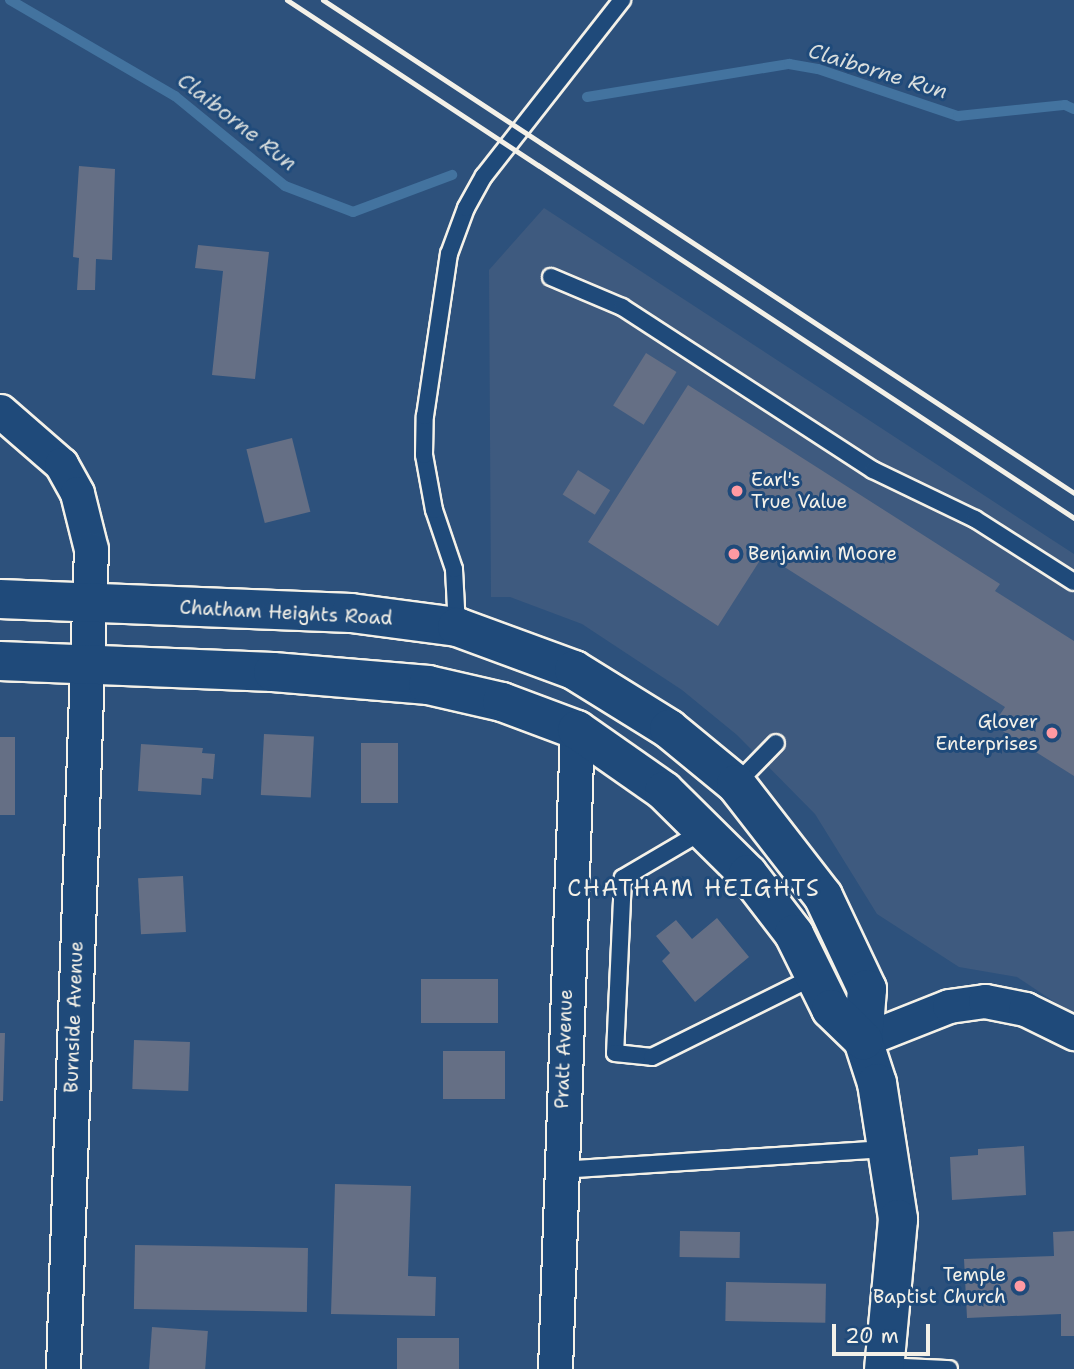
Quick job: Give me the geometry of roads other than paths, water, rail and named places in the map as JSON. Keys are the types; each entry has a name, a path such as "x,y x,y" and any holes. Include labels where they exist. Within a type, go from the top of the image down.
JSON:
{"main road":[{"name":"Chatham Heights Road","path":"0,600 351,613 457,627 574,670 670,729 736,784 823,897 867,989 863,1040 890,1149 898,1219 885,1367"},
{"path":"0,661 273,672 428,685 502,702 577,730 634,768 706,829 748,873 794,934 831,1009 863,1040"}],"street":[{"name":"Burnside Avenue","path":"0,411 61,464 77,493 91,550 62,1369"},
{"name":"Pratt Avenue","path":"555,1369 577,730"},
{"path":"863,1040 950,1006 985,1001 1025,1009 1074,1033"}],"lane":[{"path":"457,627 454,569 434,510 424,455 447,264 457,227 484,176 622,0"},
{"path":"551,277 622,307 873,470 975,519 1074,582"},
{"path":"736,784 776,743"},
{"path":"706,829 623,878 615,1053 652,1057 815,976"},
{"path":"560,1170 890,1149"},
{"path":"885,1367 948,1369"}],"waterway":[{"name":"Claiborne Run","path":"10,0 175,96 285,186 353,212 452,175"},
{"name":"Claiborne Run","path":"587,97 789,64 818,69 958,116 1065,105 1074,109"}],"railway":[{"path":"287,0 1074,518"},
{"path":"323,0 1074,493"}],"place":[{"name":"Earl's True Value","path":"737,491"},
{"name":"Benjamin Moore","path":"734,554"},
{"name":"Glover Enterprises","path":"1052,733"},
{"name":"Temple Baptist Church","path":"1020,1286"}],"district":[{"name":"CHATHAM HEIGHTS","path":"694,888"}]}
